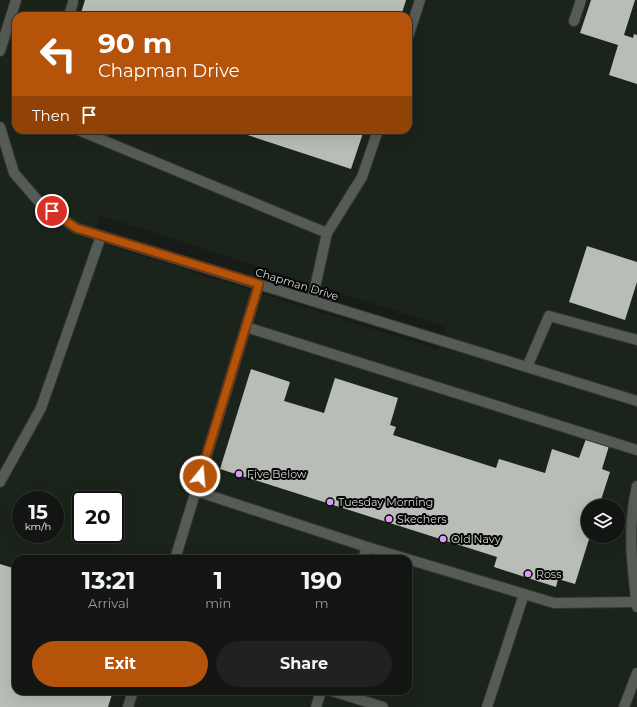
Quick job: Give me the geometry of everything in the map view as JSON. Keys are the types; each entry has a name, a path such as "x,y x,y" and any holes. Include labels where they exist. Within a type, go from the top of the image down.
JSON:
{"street":[{"path":"12,12 16,0"},
{"path":"412,25 420,0"},
{"path":"574,21 581,0"},
{"path":"70,12 72,1"},
{"path":"0,50 12,12"},
{"name":"Chapman Drive","path":"0,127 14,173 40,203 76,228 637,401"},
{"path":"88,134 327,233"},
{"path":"312,301 327,233 362,177 377,134"},
{"path":"0,482 41,408 100,236"},
{"path":"176,555 259,284"},
{"path":"527,367 549,316 637,340"},
{"path":"246,327 637,450"},
{"path":"412,560 554,603 637,604 631,561 634,549 634,500 637,486"},
{"path":"196,491 394,555"},
{"path":"364,555 367,547"},
{"path":"487,707 524,594"},
{"path":"624,707 637,674"},
{"path":"128,707 132,695"},
{"path":"316,707 320,695"},
{"path":"345,695 383,707"}],"shaded area":[{"path":"0,0 637,0 637,707 0,707","holes":["99,215 446,327 439,350 92,240"]}],"building":[{"path":"85,0 406,0 402,12 81,12"},
{"path":"591,0 635,0 624,35 633,38 634,34 637,35 637,84 609,75 618,45 580,33"},
{"path":"244,134 363,134 351,169"},
{"path":"587,246 637,262 637,282 625,320 569,302"},
{"path":"251,369 290,382 284,401 324,413 335,378 398,398 390,425 396,427 393,435 496,468 499,459 545,473 552,449 579,458 586,439 609,446 602,469 610,472 601,499 581,499 581,543 588,543 575,584 558,579 556,587 494,567 497,557 220,469"},
{"path":"0,564 12,568 12,695 112,695 108,707 0,707"}],"place":[{"name":"Five Below","path":"239,474"},
{"name":"Tuesday Morning","path":"330,502"},
{"name":"Skechers","path":"389,519"},
{"name":"Old Navy","path":"443,539"},
{"name":"Ross","path":"528,574"}],"route":[{"path":"52,211 76,228 259,284 200,476"}]}
